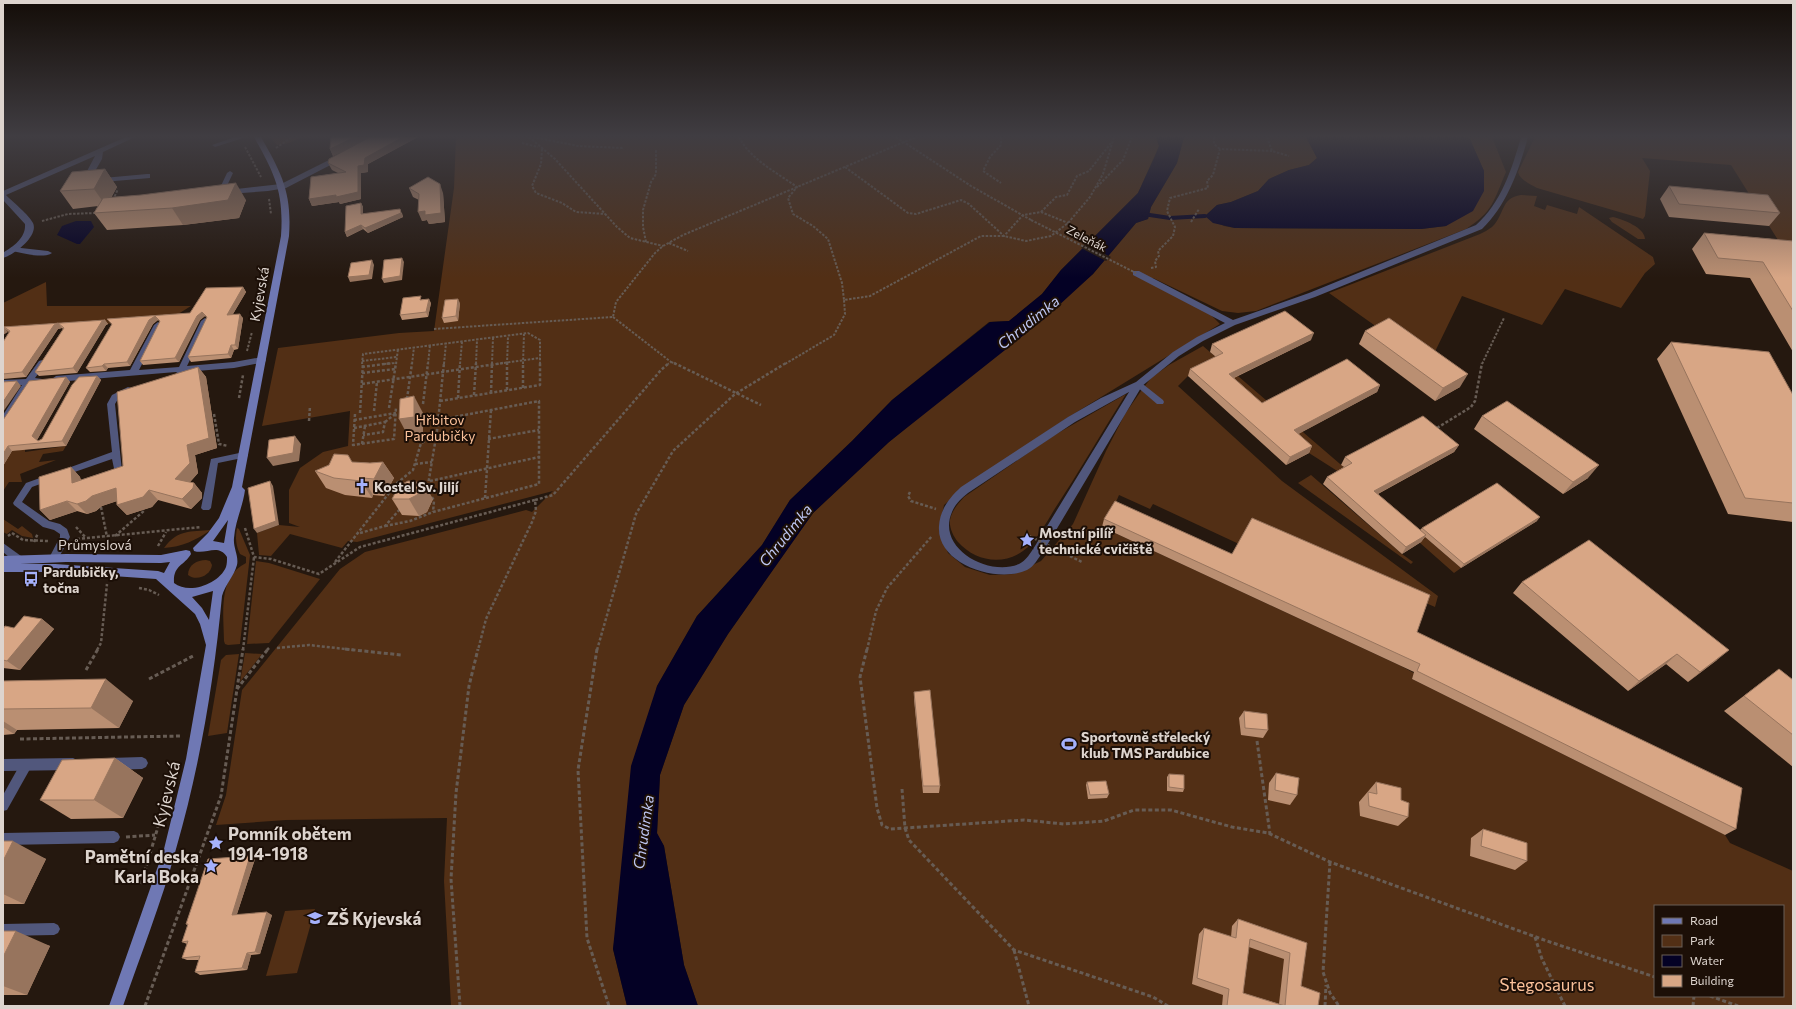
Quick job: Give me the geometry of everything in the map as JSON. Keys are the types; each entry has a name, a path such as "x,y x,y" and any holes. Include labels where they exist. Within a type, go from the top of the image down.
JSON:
{"street":[{"path":"3,256 15,249 23,241 30,226 29,223 3,195 27,184"},
{"path":"212,198 223,193 268,190 287,184"},
{"path":"1139,384 1040,549 1024,566 998,571 964,560 954,551 947,539 945,517 952,502 962,492 1023,450 1084,412 1122,391 1139,384 1176,354 1200,339 1232,323 1305,298 1479,227 1493,213 1508,184"},
{"name":"Kyjevská","path":"198,548 212,536 227,514 237,487 285,236 286,212 283,186"},
{"path":"1136,273 1232,323"},
{"name":"Kyjevská","path":"231,554 228,541 239,502 243,459"},
{"path":"210,545 221,546 229,550 233,560 228,572 214,585 201,591 188,593 173,588 170,571 176,562 186,554 198,548 210,545"},
{"name":"Průmyslová","path":"3,560 54,558 161,559 186,554"},
{"name":"Průmyslová","path":"3,568 55,568 152,574 162,577 173,588"},
{"name":"Kyjevská","path":"116,1006 170,849 192,759 211,654 217,596 219,588 228,572"},
{"name":"Kyjevská","path":"173,588 194,605 203,618 210,638 211,654"},
{"path":"3,765 142,763"}],"lane":[{"path":"223,193 222,190 225,184"},
{"path":"15,249 28,252 48,253"},
{"path":"158,381 176,375 182,369 205,321"},
{"path":"133,373 158,325"},
{"path":"3,422 45,359"},
{"path":"3,383 234,365 262,360"},
{"path":"72,387 87,368"},
{"path":"1139,384 1160,402"},
{"path":"118,471 112,402 118,395 135,388"},
{"path":"54,558 64,540 64,532 57,527 46,524 17,503 29,485 117,454"},
{"path":"206,508 214,461 243,459"},
{"path":"3,547 18,559"},
{"path":"3,805 26,765"},
{"path":"3,839 114,837"},
{"path":"3,930 54,929"}],"path":[{"path":"118,202 112,199 121,184"},
{"path":"265,184 268,190 272,221"},
{"path":"533,184 532,186 536,193 562,203 576,212 605,214"},
{"path":"578,184 605,214 630,238 663,246"},
{"path":"646,242 643,227 643,210 650,184"},
{"path":"793,184 797,187"},
{"path":"613,317 616,302 655,253 663,246 683,235 804,184"},
{"path":"868,184 908,213 916,214 961,200 969,204 1004,236"},
{"name":"Zeleňák","path":"968,184 1031,220 1136,273"},
{"path":"1041,212 1056,197 1067,195 1074,184"},
{"path":"1095,188 1097,184"},
{"path":"844,300 870,296 981,236 1004,236 1026,241 1051,236 1068,223 1099,184"},
{"path":"1145,277 1145,273 1156,267 1156,261 1159,256 1158,251 1173,236 1175,227 1167,211 1170,198 1208,188 1207,184"},
{"path":"609,1006 587,938 578,770 595,657 636,514 673,451 734,394 834,335 845,314 842,283 828,239 813,226 793,214 788,198 797,187"},
{"path":"1192,222 1198,209"},
{"path":"30,226 52,217 66,214 77,212 95,213"},
{"path":"1004,236 1023,215 1041,212 1068,223"},
{"path":"668,243 688,250"},
{"path":"434,329 613,317 671,362 761,406"},
{"path":"1437,428 1471,407 1475,401 1481,366 1504,318"},
{"path":"246,354 253,327"},
{"path":"360,413 363,354 528,333 540,340 540,385 440,401"},
{"path":"523,388 524,334"},
{"path":"507,390 508,336"},
{"path":"491,393 493,338"},
{"path":"474,395 477,340"},
{"path":"458,398 462,342"},
{"path":"433,512 434,501 431,496 425,494 430,481 446,343"},
{"path":"423,404 430,345"},
{"path":"406,406 414,347"},
{"path":"389,408 398,349"},
{"path":"362,361 397,357"},
{"path":"362,384 540,358"},
{"path":"362,367 396,362"},
{"path":"254,557 271,560 319,574 360,547 553,495 661,370 671,362"},
{"path":"362,373 395,369"},
{"path":"374,411 377,382"},
{"path":"359,533 416,519 433,512 539,484 539,401 438,420"},
{"path":"309,421 310,406"},
{"path":"355,414 353,444 394,439 396,407"},
{"path":"485,498 490,410"},
{"path":"354,420 396,413"},
{"path":"354,428 385,422 396,413"},
{"path":"214,414 219,444 231,446"},
{"path":"363,435 383,432 385,422"},
{"path":"362,444 365,426"},
{"path":"488,439 539,430"},
{"path":"332,566 397,483 412,470 421,443 436,437"},
{"path":"430,481 539,457"},
{"path":"415,464 432,462"},
{"path":"910,492 908,496 911,501 945,517 887,588 876,611 860,677 877,808 882,825 890,829 1024,820 1064,824 1104,821 1134,810 1171,810 1232,827 1270,835 1330,862 1534,937 1654,977"},
{"path":"460,1006 451,879 456,793 469,686 486,619 532,522 536,511 535,500"},
{"path":"101,507 107,536"},
{"path":"385,526 402,507 407,507"},
{"path":"115,536 145,510"},
{"path":"145,1006 221,796 243,649 254,557 244,522"},
{"path":"3,540 12,533 23,540 34,542 192,529 204,526"},
{"path":"1025,534 1082,562"},
{"path":"100,583 112,584"},
{"path":"86,670 101,643 107,583"},
{"path":"133,587 149,590 162,596"},
{"path":"277,648 309,645 401,655"},
{"path":"237,689 269,648"},
{"path":"194,663 196,649"},
{"path":"149,679 195,655"},
{"path":"181,742 183,729"},
{"path":"20,739 182,736"},
{"path":"1257,741 1270,835"},
{"path":"902,789 905,828 909,840 1014,950 1153,997 1168,1006"},
{"path":"140,885 163,809"},
{"path":"114,837 155,835"},
{"path":"1330,862 1323,972 1330,993 1339,1006"},
{"path":"1534,937 1542,959 1565,1006"},
{"path":"1014,950 1029,1006"},
{"path":"1325,1006 1327,983"},
{"path":"1713,997 1738,1006"}],"green space":[{"name":"Hřbitov Pardubičky","path":"454,184 1142,184 1138,193 1061,270 1042,294 1009,321 989,322 892,400 852,441 790,500 762,545 697,616 657,686 613,949 627,1006 451,1006 444,881 447,818 286,820 216,825 226,795 242,690 340,569 365,552 526,510 532,512 553,491 357,542 348,541 342,548 290,534 271,556 259,555 257,533 279,525 300,527 289,523 289,490 300,468 323,452 348,446 350,411 262,426 278,348 399,333 434,331"},
{"name":"Stegosaurus","path":"1165,184 1264,184 1258,191 1231,202 1217,205 1205,216 1224,226 1235,228 1421,229 1446,226 1475,184 1501,184 1492,205 1482,217 1466,229 1256,311 1238,313 1222,311 1153,278 1148,282 1210,314 1220,324 1067,418 968,484 944,505 939,530 948,553 965,567 990,575 1014,574 1041,561 1073,524 1106,451 1125,414 1141,391 1151,378 1169,365 1203,346 1461,568 1454,573 1342,474 1188,376 1178,386 1282,481 1438,596 1435,607 1249,526 1239,544 1153,504 1150,509 1119,495 1113,509 1102,527 1401,666 1414,673 1412,679 1725,835 1730,843 1793,871 1793,1006 698,1006 684,965 664,846 657,834 660,775 684,705 728,634 813,513 889,442 1093,274 1136,223 1148,219 1151,207"},
{"path":"1530,184 1649,184 1645,216 1643,219 1537,188"},
{"path":"1743,184 1793,184 1793,264"},
{"path":"1521,195 1537,196 1534,206 1545,210 1547,205 1577,214 1579,207 1653,257 1655,264 1645,273 1621,308 1565,289 1542,325 1462,296 1429,364 1329,293 1480,234 1492,227 1509,200"},
{"path":"1613,217 1628,222 1637,228 1644,235 1645,239 1638,239 1612,222 1609,218"},
{"path":"46,282 47,306 191,306 170,319 3,332 3,303"},
{"path":"1126,394 1044,526 1028,547 1015,556 998,560 972,554 958,542 954,537 950,526 950,520 957,505 964,497 1053,436"},
{"path":"66,446 63,451 43,454 39,462 56,460 20,474 22,482 9,482 3,491 3,465 12,451 25,449 25,452"},
{"path":"1311,475 1413,562 1411,564 1298,483"},
{"path":"3,519 18,529 22,526 32,534 33,538 22,536 12,530 7,534 3,532"},
{"path":"237,528 239,529 250,555 240,644 228,645 225,644 224,641 223,620 226,587 230,577 237,569 246,563 246,557 240,554 237,545"},
{"path":"211,530 189,542 164,548 174,537 179,534"},
{"path":"199,561 210,561 212,565 209,572 199,578 188,575 188,571 191,566"},
{"path":"256,561 269,563 320,579 269,643 247,644"},
{"path":"245,653 262,654 240,682"},
{"path":"239,654 227,733 208,736 221,660 226,655"},
{"path":"315,909 297,973 266,976 285,911"}],"water":[{"name":"Chrudimka","path":"1142,184 1165,184 1151,207 1148,219 1136,223 1093,274 1044,319 889,442 813,513 728,634 684,705 660,775 657,833 664,846 684,965 698,1006 627,1006 613,949 631,766 657,686 697,616 762,545 790,500 852,441 892,400 990,322 1009,321 1042,294 1061,270 1138,193"},
{"path":"1264,184 1484,184 1484,191 1473,211 1446,226 1421,229 1235,228 1213,223 1205,216 1217,205 1231,202 1258,191"},
{"path":"76,221 91,221 94,227 80,244 57,235 62,226"}],"pier":[{"path":"1085,244 1111,257 1106,261 1081,248"}],"building":[{"path":"64,184 97,184 94,189 60,191"},
{"path":"235,184 228,200 172,208 94,213 103,198"},
{"path":"310,184 358,184 358,192 336,197 336,195 309,199"},
{"path":"416,184 440,184 441,213 425,215 425,211 418,212 419,194 409,188"},
{"path":"1669,186 1768,195 1780,213 1679,204"},
{"path":"361,203 361,214 400,209 401,213 365,228 361,225 345,232 346,206"},
{"path":"1704,233 1793,241 1793,311 1763,262 1718,258"},
{"path":"402,258 400,276 382,279 384,260"},
{"path":"372,260 369,275 348,277 351,263"},
{"path":"243,287 227,315 240,314 235,345 231,345 228,354 188,357 207,317 202,312 197,316 175,358 140,361 160,321 155,316 149,320 127,362 104,364 102,366 86,368 112,324 107,319 190,313 206,288"},
{"path":"421,296 420,300 429,299 426,312 400,315 403,298"},
{"path":"458,299 456,316 442,318 445,300"},
{"path":"1285,311 1314,333 1229,374 1262,403 1347,359 1380,385 1294,430 1312,446 1290,457 1190,369 1223,353 1212,344"},
{"path":"1389,318 1468,374 1443,388 1365,331"},
{"path":"105,320 102,321 73,368 35,372 64,328 58,323"},
{"path":"57,323 54,325 22,372 3,374 3,342 10,331 3,327"},
{"path":"1671,342 1769,352 1793,395 1793,503 1745,498"},
{"path":"198,367 209,438 187,445 190,463 175,479 194,483 193,488 182,499 149,490 143,497 117,505 116,488 92,496 86,501 77,504 67,501 40,510 39,477 71,467 72,483 123,466 117,392"},
{"path":"97,376 62,441 8,446 3,454 3,420 29,381 66,377 32,436 38,441 42,439 72,385 79,377"},
{"path":"17,381 3,402 3,382"},
{"path":"414,396 414,417 399,419 400,399"},
{"path":"1507,401 1599,465 1573,482 1482,416"},
{"path":"1423,416 1459,445 1374,491 1426,535 1406,547 1327,477 1352,463 1345,457"},
{"path":"295,436 293,453 267,458 269,440"},
{"path":"334,454 348,455 352,462 383,462 374,479 363,478 361,481 334,478 315,471 329,465"},
{"path":"270,481 276,521 254,529 248,488"},
{"path":"408,481 424,483 417,495 409,499 392,499 399,486"},
{"path":"1497,483 1540,517 1464,564 1422,528"},
{"path":"1115,501 1232,554 1252,518 1430,595 1417,632 1742,788 1736,829 1417,671 1420,664 1104,519"},
{"path":"1589,540 1729,650 1700,672 1677,654 1639,681 1522,582"},
{"path":"24,616 42,619 7,661 3,660 3,629 5,626 14,628"},
{"path":"1779,669 1793,680 1793,735 1744,696"},
{"path":"106,679 91,708 3,709 3,681"},
{"path":"930,690 940,786 923,786 914,692"},
{"path":"1244,711 1267,714 1268,730 1245,728"},
{"path":"115,758 94,800 40,800 62,760"},
{"path":"1276,773 1299,778 1297,795 1275,790"},
{"path":"1169,774 1184,775 1184,789 1169,787"},
{"path":"1106,781 1109,794 1090,795 1087,782"},
{"path":"1376,782 1401,788 1401,800 1409,803 1408,817 1369,806 1368,792 1377,794"},
{"path":"1483,829 1527,843 1527,861 1481,846"},
{"path":"3,841 13,841 3,861"},
{"path":"250,856 232,915 267,912 255,952 247,953 242,968 195,972 200,956 182,958 188,941 182,942 188,924 186,924 208,859"},
{"path":"1238,919 1307,943 1301,986 1320,993 1318,1006 1285,1006 1227,1006 1229,989 1197,978 1204,928 1236,938","holes":["1250,939 1290,953 1285,1006 1243,993"]},
{"path":"3,931 16,931 3,957"}],"waterway":[{"path":"1143,214 1170,218 1205,216"}],"place":[{"name":"Kostel Sv. Jiljí","path":"362,486"},
{"name":"Mostní pilíř technické cvičiště","path":"1027,540"},
{"name":"Pardubičky, točna","path":"31,579"},
{"name":"Sportovně střelecký klub TMS Pardubice","path":"1069,744"},
{"name":"Pomník obětem 1914-1918","path":"216,843"},
{"name":"Pamětní deska Karla Boka","path":"211,866"},
{"name":"ZŠ Kyjevská","path":"315,918"}]}
